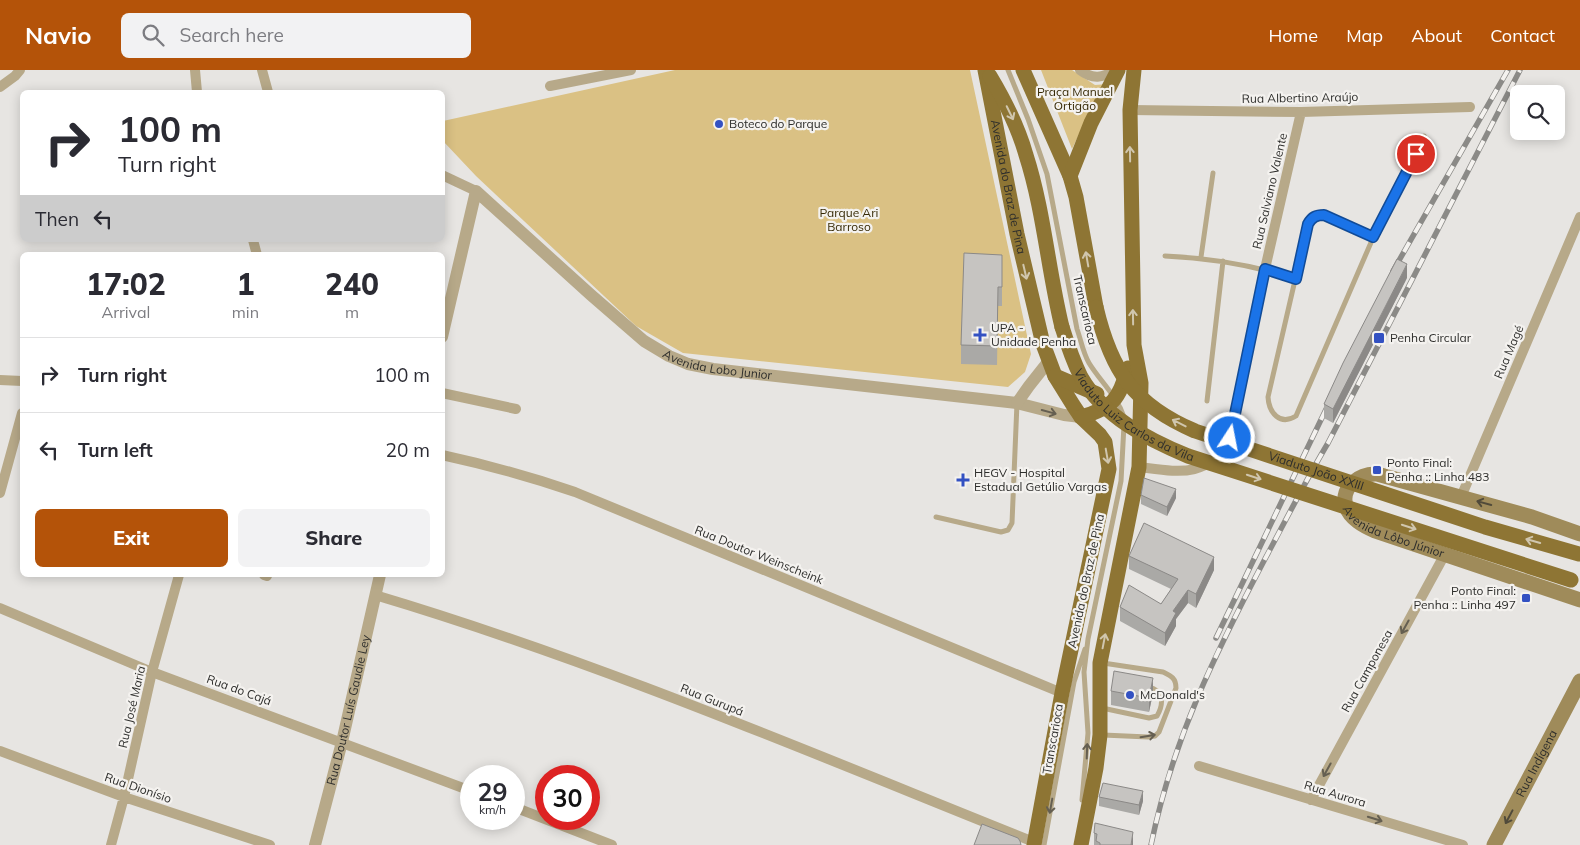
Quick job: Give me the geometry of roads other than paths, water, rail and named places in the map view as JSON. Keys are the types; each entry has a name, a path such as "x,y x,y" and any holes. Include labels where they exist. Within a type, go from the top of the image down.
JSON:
{"main road":[{"name":"Viaduto Luiz Carlos da Vila","path":"986,70 1014,120 1026,155 1034,184 1062,327 1082,377 1100,400 1125,424 1167,448 1188,456 1576,581"},
{"name":"Avenida do Braz de Pina","path":"986,70 1017,234 1048,362 1081,417 1100,435 1104,442 1109,469 1062,693 1037,844"},
{"path":"1023,70 1070,176"},
{"path":"1070,176 1091,123 1117,70"},
{"path":"1081,845 1096,768 1100,735 1099,708 1139,467 1141,382 1134,345 1130,110 1134,70"},
{"name":"Viaduto João XXIII","path":"1070,176 1076,197 1103,335 1111,356 1131,387 1144,401 1178,423 1195,431 1476,524 1580,554"},
{"path":"1081,417 1094,413 1116,394 1134,345"},
{"path":"1055,376 1100,395 1116,394"},
{"name":"Avenida Lôbo Júnior","path":"1580,534 1532,517 1376,474 1368,474 1355,480 1346,496 1346,507 1352,515 1362,525 1375,531 1580,600"},
{"name":"Rua Indígena","path":"1494,845 1580,680"}],"street":[{"path":"0,87 20,70"},
{"path":"194,70 196,90"},
{"path":"262,70 267,90"},
{"path":"550,86 631,70"},
{"path":"1080,70 1093,77 1100,78 1117,70"},
{"name":"Rua Albertino Araújo","path":"1130,110 1301,112 1470,107"},
{"name":"Rua Salviano Valente","path":"1139,467 1188,471 1213,461 1223,450 1230,438 1265,269 1301,112"},
{"path":"445,176 476,191 445,324"},
{"name":"Avenida Lobo Junior","path":"476,191 644,341 668,356 688,364 713,369 1017,403 1064,416 1081,417"},
{"name":"Rua Magé","path":"1461,497 1580,217"},
{"path":"1017,403 1048,362"},
{"path":"0,380 20,381"},
{"path":"445,393 516,409"},
{"path":"0,492 20,420"},
{"name":"Rua Doutor Weinscheink","path":"445,456 536,478 575,492 1062,693"},
{"name":"Rua Camponesa","path":"1311,800 1445,554"},
{"name":"Rua José Maria","path":"112,845 152,672 178,577"},
{"name":"Rua Doutor Luís Gaudie Ley","path":"315,845 342,742 380,577"},
{"name":"Rua Gurupá","path":"375,595 459,620 621,677 1037,844"},
{"name":"Rua do Cajá","path":"0,608 152,672 460,787"},
{"name":"Rua Dionísio","path":"0,751 124,797 270,845"},
{"name":"Rua Aurora","path":"1199,766 1463,845"},
{"path":"525,812 612,845"}],"lane":[{"name":"Transcarioca","path":"1008,70 1048,174 1079,336 1089,363 1116,394 1124,415 1121,481 1088,639 1084,672 1088,733 1087,760 1075,845"},
{"path":"1373,237 1324,215 1311,218 1308,224 1268,398 1268,408 1273,414 1284,420 1296,416 1303,402 1373,237 1424,136"},
{"path":"1201,257 1213,173"},
{"path":"1165,256 1201,257 1265,269 1296,279"},
{"path":"1207,401 1223,261"},
{"path":"936,517 1001,532 1008,530 1012,523 1017,403"},
{"name":"Transcarioca","path":"1037,844 1074,682 1088,639"},
{"path":"1107,664 1118,673"},
{"path":"1100,735 1148,738 1155,736 1159,732 1176,688 1176,682 1172,676 1163,672 1107,664"},
{"path":"1099,708 1150,718 1157,716 1160,705 1160,692 1157,689 1144,687"}],"railway":[{"path":"1393,271 1508,70"},
{"path":"1151,845 1171,768 1213,662 1520,70"},
{"path":"1216,638 1330,401"}],"place":[{"name":"Boteco do Parque","path":"719,124"},
{"name":"UPA - Unidade Penha","path":"980,335"},
{"name":"Penha Circular","path":"1379,338"},
{"name":"Ponto Final: Penha :: Linha 483","path":"1377,470"},
{"name":"HEGV - Hospital Estadual Getúlio Vargas","path":"963,480"},
{"name":"Ponto Final: Penha :: Linha 497","path":"1526,598"},
{"name":"McDonald's","path":"1130,695"}],"park label":[{"name":"Praça Manuel Ortigão","path":"1075,99"},
{"name":"Parque Ari Barroso","path":"849,220"}]}
